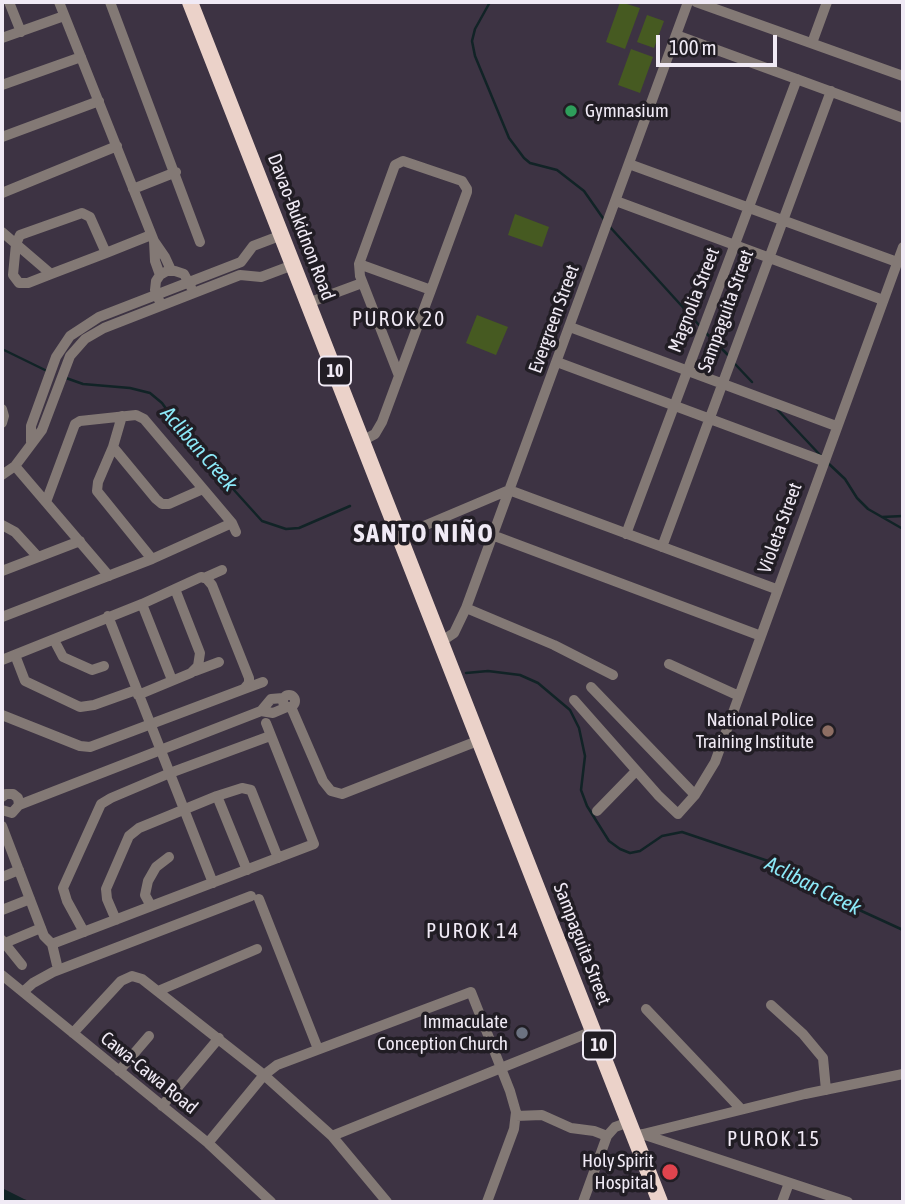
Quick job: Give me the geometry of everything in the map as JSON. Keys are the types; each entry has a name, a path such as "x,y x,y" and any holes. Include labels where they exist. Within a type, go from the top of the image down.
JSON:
{"highway":[{"name":"Davao-Bukidnon Road","path":"190,2 481,740"},
{"name":"Sampaguita Street","path":"481,740 593,1031 635,1131 660,1202"}],"street":[{"path":"9,2 21,32"},
{"path":"59,2 152,238 165,257 165,272 156,281 159,300"},
{"path":"110,2 176,172 200,242"},
{"name":"Evergreen Street","path":"442,642 454,633 466,608 688,2"},
{"path":"696,2 903,76"},
{"path":"812,43 827,2"},
{"path":"2,38 64,16"},
{"path":"676,35 903,118"},
{"path":"2,85 81,57"},
{"name":"Magnolia Street","path":"626,534 797,79"},
{"name":"Sampaguita Street","path":"662,547 831,92"},
{"path":"2,137 99,101"},
{"path":"2,193 117,146"},
{"path":"362,440 379,429 399,376 431,290 467,192 467,186 462,181 407,162 397,163 359,264 362,283 399,376"},
{"path":"629,164 897,262"},
{"path":"133,189 176,172"},
{"path":"616,201 883,300"},
{"path":"106,253 90,217 82,213 23,232 16,244 12,272 16,281 28,283 152,238"},
{"path":"2,232 51,274"},
{"path":"191,288 241,262 253,246 282,235"},
{"name":"Violeta Street","path":"636,771 678,814 695,794 715,762 903,247"},
{"path":"246,255 254,276"},
{"path":"359,264 431,290"},
{"path":"32,442 31,426 56,357 63,344 87,323 108,320 191,288 240,275 264,276 293,265"},
{"path":"165,272 184,274 191,288"},
{"path":"308,303 362,283"},
{"path":"2,475 15,467 43,430 70,356 108,320"},
{"path":"570,327 836,426"},
{"path":"63,344 70,356"},
{"path":"557,362 823,461"},
{"path":"2,617 234,527 144,419 136,415 75,424 46,502"},
{"path":"122,416 97,491 152,559"},
{"path":"113,447 163,504 204,489"},
{"path":"15,467 109,576"},
{"path":"400,536 509,491 776,589"},
{"path":"2,525 11,528 38,557"},
{"path":"492,535 761,636"},
{"path":"2,571 80,541"},
{"path":"2,660 222,570"},
{"path":"203,577 212,585 249,678 249,683 241,690"},
{"path":"175,589 200,653 195,671"},
{"path":"142,604 172,680"},
{"path":"466,608 554,645 614,675"},
{"path":"108,616 213,883"},
{"path":"54,640 63,657 92,670 104,666"},
{"path":"15,655 22,674 32,685 80,706 94,705 137,692 219,662"},
{"path":"669,664 739,696"},
{"path":"2,715 85,747 97,746 263,682"},
{"path":"591,687 695,794"},
{"path":"574,700 636,771 597,811"},
{"path":"2,810 12,813 19,805 261,712 273,713 287,704 323,782 331,791 342,794 481,740"},
{"path":"52,944 314,844 266,723"},
{"path":"84,932 63,888 102,804 170,773 270,736"},
{"path":"116,920 106,892 125,841 139,828 183,809 242,788 251,790 278,858"},
{"path":"2,797 13,794 19,805"},
{"path":"217,796 247,870"},
{"path":"2,826 4,841 19,870 41,928 52,944 57,965"},
{"path":"151,906 145,895 148,881 156,867 169,857"},
{"path":"2,877 19,870"},
{"path":"23,992 53,972 255,898 318,1049"},
{"path":"2,910 30,899"},
{"path":"22,965 3,941 41,928"},
{"path":"158,991 257,949"},
{"name":"Cawa-Cawa Road","path":"2,975 208,1143 271,1202"},
{"path":"73,1033 125,978 137,977 264,1074 332,1136 387,1202"},
{"path":"208,1143 264,1074 277,1065 471,992 510,1091 516,1116 514,1129 487,1202"},
{"path":"771,1005 803,1034 822,1058 825,1090"},
{"path":"646,1009 741,1109"},
{"path":"332,1136 593,1031"},
{"path":"119,1071 149,1036"},
{"path":"162,1106 219,1038"},
{"path":"635,1131 903,1074"},
{"path":"516,1116 542,1115 571,1128 607,1136"},
{"path":"583,1202 607,1136 615,1127 635,1131 848,1202"},
{"path":"782,1202 789,1182"}],"green space":[{"path":"620,2 640,8 625,49 606,42"},
{"path":"647,15 664,21 654,48 637,42"},
{"path":"631,49 653,57 640,93 618,85"},
{"path":"515,214 549,227 542,247 508,235"},
{"path":"477,315 508,327 496,355 466,343"}],"shaded area":[{"path":"2,1188 24,1199 32,1202 2,1202"}],"waterway":[{"path":"490,2 475,29 472,41 475,56 509,138 530,163 557,170 584,191 605,221"},
{"path":"610,227 699,325"},
{"path":"706,333 728,355"},
{"name":"Acliban Creek","path":"2,349 47,371"},
{"path":"735,364 752,382"},
{"name":"Acliban Creek","path":"66,378 83,384 130,388 150,393 162,403 187,438 262,521 286,529 299,528 350,506"},
{"path":"775,407 821,456"},
{"path":"828,463 845,479 868,509 903,529"},
{"path":"882,517 903,516"},
{"name":"Acliban Creek","path":"466,673 488,671 520,675 538,683 570,710 579,728 585,756 581,790 587,806 609,841 620,849 630,853 640,851 662,836 682,832 774,863 807,886 903,930"}],"place":[{"name":"Gymnasium","path":"571,111"},
{"name":"National Police Training Institute","path":"828,731"},
{"name":"Immaculate Conception Church","path":"522,1033"},
{"name":"Holy Spirit Hospital","path":"670,1172"}],"district":[{"name":"PUROK 20","path":"399,319"},
{"name":"SANTO NIÑO","path":"424,534"},
{"name":"PUROK 14","path":"473,931"},
{"name":"PUROK 15","path":"774,1139"}]}
